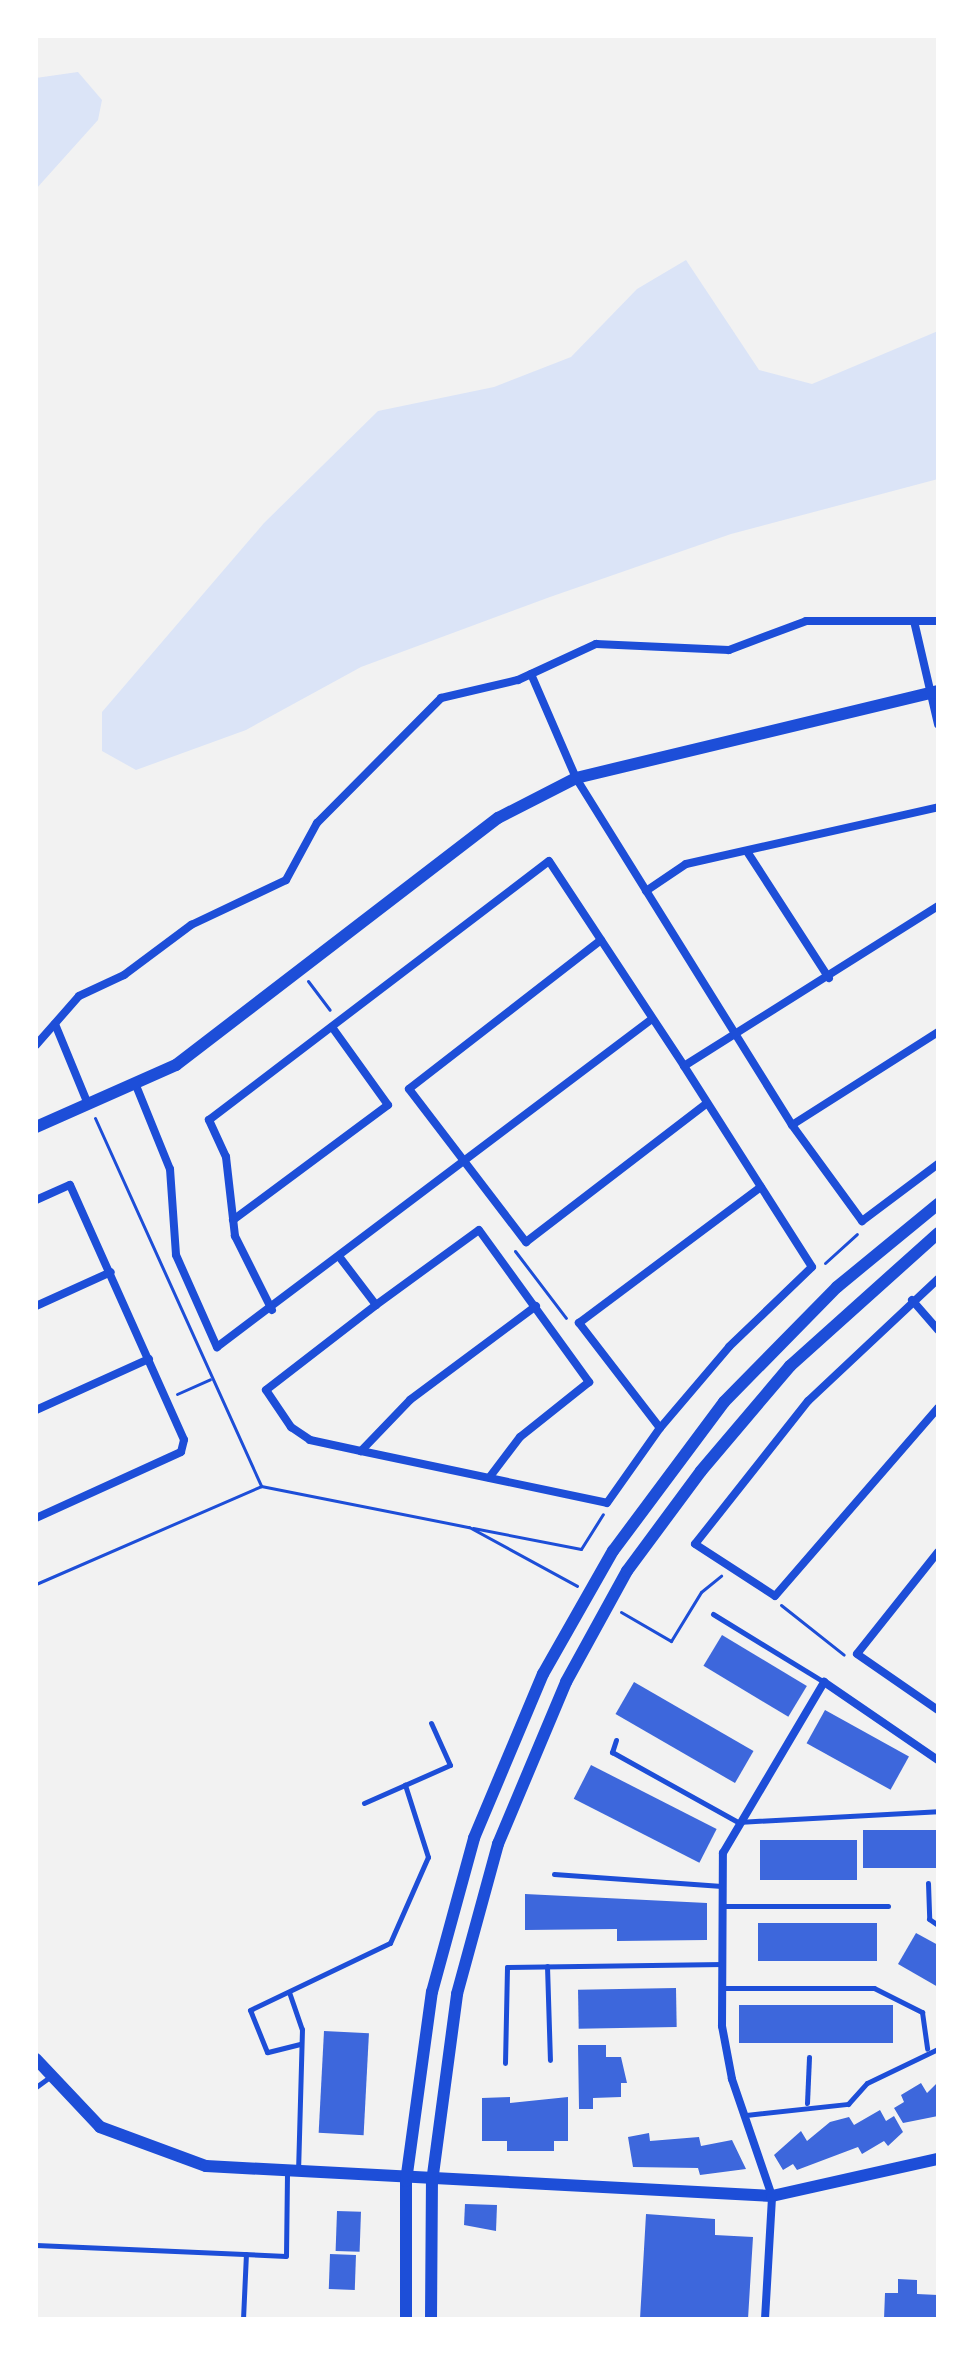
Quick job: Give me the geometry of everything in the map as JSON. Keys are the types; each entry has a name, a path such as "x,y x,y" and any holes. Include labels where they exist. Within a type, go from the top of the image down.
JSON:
{"street":[{"path":"36,1045 79,996 124,975 191,925 286,880 317,823 441,698 531,674 596,644 729,650 806,621 938,621"},
{"path":"914,621 934,692 938,724"},
{"path":"531,674 576,778 792,1125 862,1221 938,1164"},
{"path":"36,1127 176,1065 498,818 576,778 934,692"},
{"path":"646,891 686,864 748,853 938,807"},
{"path":"748,853 829,978"},
{"path":"272,1310 233,1220 226,1157 209,1120 549,861 812,1267 729,1347 660,1428 607,1503 361,1451 310,1440 291,1427 266,1390 479,1230 589,1382 520,1437 489,1478"},
{"path":"684,1066 829,978 938,906"},
{"path":"601,940 409,1089 526,1242 707,1103"},
{"path":"135,1083 170,1169 176,1255 217,1347 272,1310 468,1164 652,1019"},
{"path":"55,1024 88,1104"},
{"path":"233,1220 388,1105 335,1025"},
{"path":"792,1125 938,1032"},
{"path":"36,1200 70,1185 184,1440 181,1452 36,1518"},
{"path":"660,1428 579,1323 761,1187"},
{"path":"406,2319 406,2181 432,1992 458,1889 502,1764 569,1624 613,1551 724,1402 837,1287 938,1204"},
{"path":"431,2319 432,2182 457,1994 481,1896 566,1682 627,1571 701,1471 790,1366 938,1233"},
{"path":"341,1259 376,1305"},
{"path":"36,1306 111,1272"},
{"path":"938,1279 912,1300 808,1401 695,1544 775,1596 938,1408"},
{"path":"912,1300 938,1330"},
{"path":"361,1451 410,1400 536,1306"},
{"path":"36,1410 149,1359"},
{"path":"938,1552 857,1654 938,1710"},
{"path":"765,2319 772,2196 732,2079 723,1988 723,1853 738,1822 824,1682 938,1760"},
{"path":"36,2059 47,2079 100,2127 133,2144 206,2166 292,2175 772,2196 938,2159"}],"lane":[{"path":"713,1614 824,1682"},
{"path":"364,1803 450,1765 431,1723"},
{"path":"616,1740 612,1752 738,1822 938,1811"},
{"path":"300,2044 267,2052 250,2010 390,1943 428,1857 405,1785"},
{"path":"554,1874 723,1886"},
{"path":"928,1883 929,1919 938,1925"},
{"path":"723,1906 888,1906"},
{"path":"505,2063 507,1967 723,1964"},
{"path":"547,1966 550,2060"},
{"path":"723,1988 874,1988 922,2012 927,2049"},
{"path":"36,2245 286,2256 302,2029 289,1992"},
{"path":"746,2115 807,2103 848,2104 867,2083 927,2049 938,2049"},
{"path":"807,2103 809,2057"},
{"path":"36,2087 47,2079"},
{"path":"243,2319 246,2254"}],"path":[{"path":"301,972 335,1025"},
{"path":"88,1104 261,1486"},
{"path":"812,1267 857,1235 862,1221"},
{"path":"512,1248 569,1323"},
{"path":"166,1398 212,1379"},
{"path":"36,1584 261,1486 581,1549 607,1503"},
{"path":"469,1527 549,1570"},
{"path":"648,1628 671,1641 701,1592 734,1569"},
{"path":"775,1596 844,1655 857,1654"}],"shaded area":[{"path":"78,72 102,100 98,120 36,189 36,78"},
{"path":"686,260 759,370 812,384 938,331 938,479 731,534 550,597 361,667 246,730 136,770 102,751 102,712 264,523 378,411 494,387 571,357 637,289"}],"building":[{"path":"722,1635 807,1686 788,1717 703,1666"},
{"path":"634,1682 754,1751 735,1783 616,1714"},
{"path":"825,1710 909,1757 891,1790 807,1743"},
{"path":"591,1765 717,1829 699,1863 574,1799"},
{"path":"863,1830 938,1830 938,1868 863,1868"},
{"path":"760,1840 857,1840 857,1880 760,1880"},
{"path":"525,1894 707,1903 707,1940 617,1941 617,1929 525,1930"},
{"path":"758,1923 877,1923 877,1961 758,1961"},
{"path":"916,1933 938,1945 938,1987 898,1964"},
{"path":"676,1988 677,2027 579,2029 578,1990"},
{"path":"739,2005 893,2005 893,2043 739,2043"},
{"path":"324,2031 369,2033 364,2135 319,2133"},
{"path":"578,2045 606,2045 606,2057 621,2057 627,2083 621,2083 621,2097 593,2098 593,2109 579,2109"},
{"path":"938,2082 938,2116 903,2123 894,2108 904,2102 901,2095 921,2083 927,2093"},
{"path":"510,2097 510,2103 568,2097 568,2141 554,2141 554,2151 507,2151 507,2141 482,2141 482,2098"},
{"path":"880,2110 886,2121 894,2116 903,2132 888,2146 884,2141 862,2154 858,2147 797,2170 793,2164 783,2170 774,2155 801,2131 807,2141 830,2122 849,2117 854,2125"},
{"path":"649,2133 650,2141 699,2137 701,2146 732,2140 746,2169 700,2175 698,2168 633,2167 628,2137"},
{"path":"465,2204 497,2205 496,2231 464,2225"},
{"path":"337,2211 361,2212 360,2252 336,2251"},
{"path":"646,2214 715,2219 715,2235 753,2237 748,2319 640,2319"},
{"path":"330,2254 356,2255 355,2290 329,2289"},
{"path":"898,2279 917,2280 917,2294 938,2295 938,2319 884,2319 885,2293 898,2293"}]}
